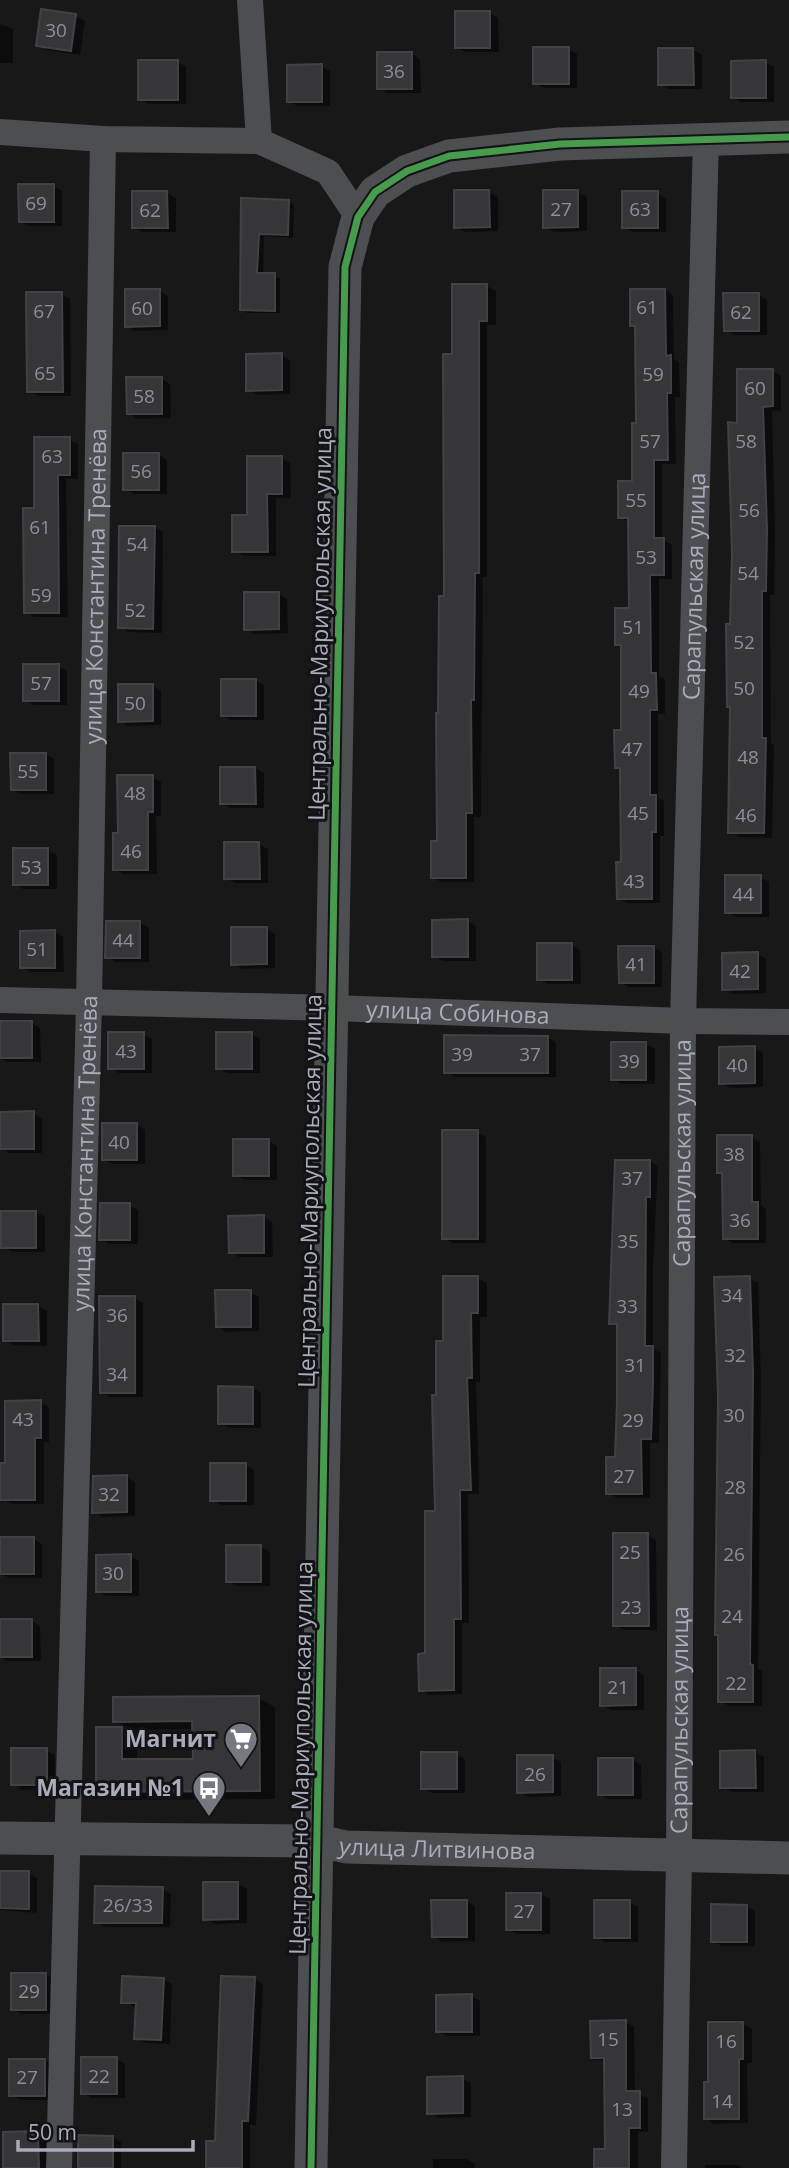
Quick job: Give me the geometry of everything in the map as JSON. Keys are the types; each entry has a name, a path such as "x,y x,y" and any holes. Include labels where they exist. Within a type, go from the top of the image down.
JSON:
{"street":[{"path":"250,0 259,141"},
{"path":"0,132 103,139 259,141 328,172 358,217 375,192 407,171 449,156 560,144 789,137"},
{"name":"Сарапульская улица","path":"674,2168 679,1855 683,1021 706,138"},
{"name":"улица Константина Тренёва","path":"59,2168 89,1003 103,139"},
{"name":"Центрально-Мариупольская улица","path":"311,2168 319,1841 345,267 358,217"},
{"name":"улица Собинова","path":"0,1000 789,1022"},
{"name":"улица Литвинова","path":"0,1839 319,1841 346,1847 789,1858"}],"building":[{"path":"41,9 76,14 71,51 36,46"},
{"path":"455,11 490,11 490,48 455,48"},
{"path":"533,47 569,47 569,84 533,84"},
{"path":"658,48 693,48 694,85 658,85"},
{"path":"377,52 412,52 412,89 377,89"},
{"path":"138,60 178,60 178,100 138,100"},
{"path":"766,60 766,98 731,98 731,61"},
{"path":"322,64 322,102 287,102 287,65"},
{"path":"18,184 54,184 54,222 19,222"},
{"path":"454,190 489,190 490,227 454,228"},
{"path":"543,190 578,190 578,227 543,228"},
{"path":"132,191 167,191 168,228 132,228"},
{"path":"622,191 658,191 658,228 622,228"},
{"path":"241,198 289,200 288,235 259,234 257,273 275,273 275,311 240,310"},
{"path":"452,284 487,284 487,321 479,321 479,573 475,573 474,700 471,700 472,813 466,813 466,878 431,878 431,841 437,841 439,596 444,596 443,354 452,354"},
{"path":"125,289 160,289 160,326 125,327"},
{"path":"630,289 665,289 666,356 671,355 671,393 667,393 668,460 654,460 654,538 664,538 664,575 650,575 651,673 656,673 657,710 650,710 650,795 656,795 656,832 652,832 652,899 617,899 616,862 621,862 620,768 615,768 614,730 621,730 621,645 615,645 615,608 629,608 628,518 618,518 618,481 632,481 632,423 636,423 635,326 630,326"},
{"path":"26,292 62,292 63,392 27,392"},
{"path":"723,293 759,293 759,331 724,331"},
{"path":"282,353 282,390 246,391 246,354"},
{"path":"737,369 773,369 773,406 763,407 767,529 766,591 762,591 762,738 766,738 764,833 728,833 730,707 727,707 726,624 730,624 732,554 728,422 737,423"},
{"path":"126,377 162,377 162,414 127,414"},
{"path":"34,437 70,437 70,475 58,475 59,613 24,613 23,508 34,508"},
{"path":"123,453 159,453 159,490 123,490"},
{"path":"247,456 282,456 282,494 267,494 268,552 232,552 232,515 247,515"},
{"path":"119,526 155,526 153,629 118,628"},
{"path":"244,592 279,592 279,629 244,630"},
{"path":"23,664 59,664 59,701 23,701"},
{"path":"221,679 256,679 256,716 221,716"},
{"path":"118,684 153,684 153,721 118,722"},
{"path":"10,753 46,753 46,790 11,790"},
{"path":"220,767 255,767 256,804 220,804"},
{"path":"117,775 153,775 153,812 148,812 148,870 113,870 113,833 118,833"},
{"path":"224,842 259,842 260,879 224,879"},
{"path":"13,848 48,848 48,885 13,885"},
{"path":"725,875 761,875 761,913 725,913"},
{"path":"468,919 468,957 432,957 432,920"},
{"path":"106,921 140,921 140,958 105,958"},
{"path":"231,927 267,927 267,964 231,965"},
{"path":"55,930 55,968 20,968 20,931"},
{"path":"537,943 572,943 572,980 537,980"},
{"path":"618,946 654,946 654,983 619,983"},
{"path":"758,952 758,989 722,990 722,953"},
{"path":"0,1021 32,1021 32,1058 0,1058"},
{"path":"108,1032 144,1032 144,1069 108,1069"},
{"path":"216,1032 252,1032 252,1069 216,1069"},
{"path":"444,1035 548,1036 548,1073 444,1073"},
{"path":"611,1042 646,1042 646,1080 611,1080"},
{"path":"755,1046 755,1083 719,1084 719,1047"},
{"path":"34,1111 34,1149 0,1149 0,1112"},
{"path":"102,1123 137,1123 137,1160 102,1160"},
{"path":"442,1130 478,1130 478,1239 442,1239"},
{"path":"717,1135 752,1135 752,1202 758,1202 758,1239 723,1239 722,1173 717,1173"},
{"path":"233,1139 269,1139 269,1176 233,1176"},
{"path":"615,1160 650,1160 650,1197 646,1197 645,1346 653,1346 653,1384 651,1439 641,1439 642,1494 606,1494 606,1457 615,1457 617,1402 617,1324 609,1324"},
{"path":"100,1203 130,1203 130,1240 99,1240"},
{"path":"1,1211 36,1211 36,1248 1,1248"},
{"path":"264,1215 264,1253 229,1253 228,1216"},
{"path":"443,1276 478,1276 478,1313 471,1313 472,1378 467,1378 471,1490 460,1490 461,1619 454,1619 454,1690 419,1691 418,1654 425,1653 425,1511 435,1511 432,1395 436,1395 436,1341 443,1341"},
{"path":"750,1276 753,1373 750,1664 753,1665 753,1702 718,1702 718,1635 715,1635 718,1396 714,1277"},
{"path":"215,1290 251,1290 251,1327 216,1327"},
{"path":"99,1296 135,1296 135,1393 100,1393"},
{"path":"3,1304 38,1304 39,1341 3,1341"},
{"path":"218,1386 253,1387 253,1424 218,1424"},
{"path":"41,1400 41,1438 35,1438 35,1500 0,1500 0,1463 5,1463 5,1401"},
{"path":"210,1463 246,1463 246,1501 210,1501"},
{"path":"127,1475 127,1512 92,1513 93,1476"},
{"path":"613,1533 648,1533 649,1626 613,1626"},
{"path":"0,1537 34,1537 34,1574 0,1574"},
{"path":"226,1545 261,1545 261,1582 226,1582"},
{"path":"131,1554 131,1592 96,1592 96,1555"},
{"path":"0,1619 32,1619 32,1657 0,1657"},
{"path":"600,1668 636,1668 636,1705 600,1706"},
{"path":"259,1696 260,1791 96,1792 96,1727 122,1727 122,1759 193,1759 192,1721 113,1722 113,1697"},
{"path":"11,1748 47,1748 47,1785 11,1785"},
{"path":"755,1750 756,1788 720,1788 720,1751"},
{"path":"421,1752 457,1752 457,1789 421,1789"},
{"path":"517,1755 553,1755 553,1792 517,1793"},
{"path":"598,1758 633,1758 633,1795 598,1795"},
{"path":"0,1871 29,1871 29,1909 0,1908"},
{"path":"203,1882 238,1882 238,1919 203,1920"},
{"path":"95,1886 163,1887 162,1923 94,1923"},
{"path":"506,1893 541,1893 541,1930 506,1930"},
{"path":"431,1900 467,1900 467,1937 432,1937"},
{"path":"594,1900 630,1900 630,1938 594,1938"},
{"path":"711,1904 747,1905 747,1942 711,1942"},
{"path":"11,1973 46,1973 46,2010 11,2010"},
{"path":"122,1976 164,1978 161,2040 134,2039 136,2003 121,2003"},
{"path":"221,1976 255,1977 248,2121 242,2121 242,2168 206,2168 206,2141 215,2141"},
{"path":"472,1994 472,2032 436,2032 436,1995"},
{"path":"626,2020 626,2091 640,2091 640,2128 629,2128 629,2168 594,2168 594,2149 605,2149 604,2058 591,2058 590,2021"},
{"path":"708,2022 743,2022 743,2059 739,2059 739,2119 704,2119 704,2082 708,2082"},
{"path":"81,2057 117,2057 117,2094 81,2094"},
{"path":"9,2059 45,2059 45,2096 9,2096"},
{"path":"463,2076 463,2113 427,2114 427,2077"},
{"path":"38,2131 39,2168 3,2168 3,2132"},
{"path":"78,2135 113,2136 113,2168 78,2168"}],"cycle path":[{"path":"311,2168 345,267 358,217 375,192 407,171 449,156 560,144 789,137"}],"place":[{"name":"Магнит","path":"241,1769"},
{"name":"Магазин №1","path":"209,1818"}]}
